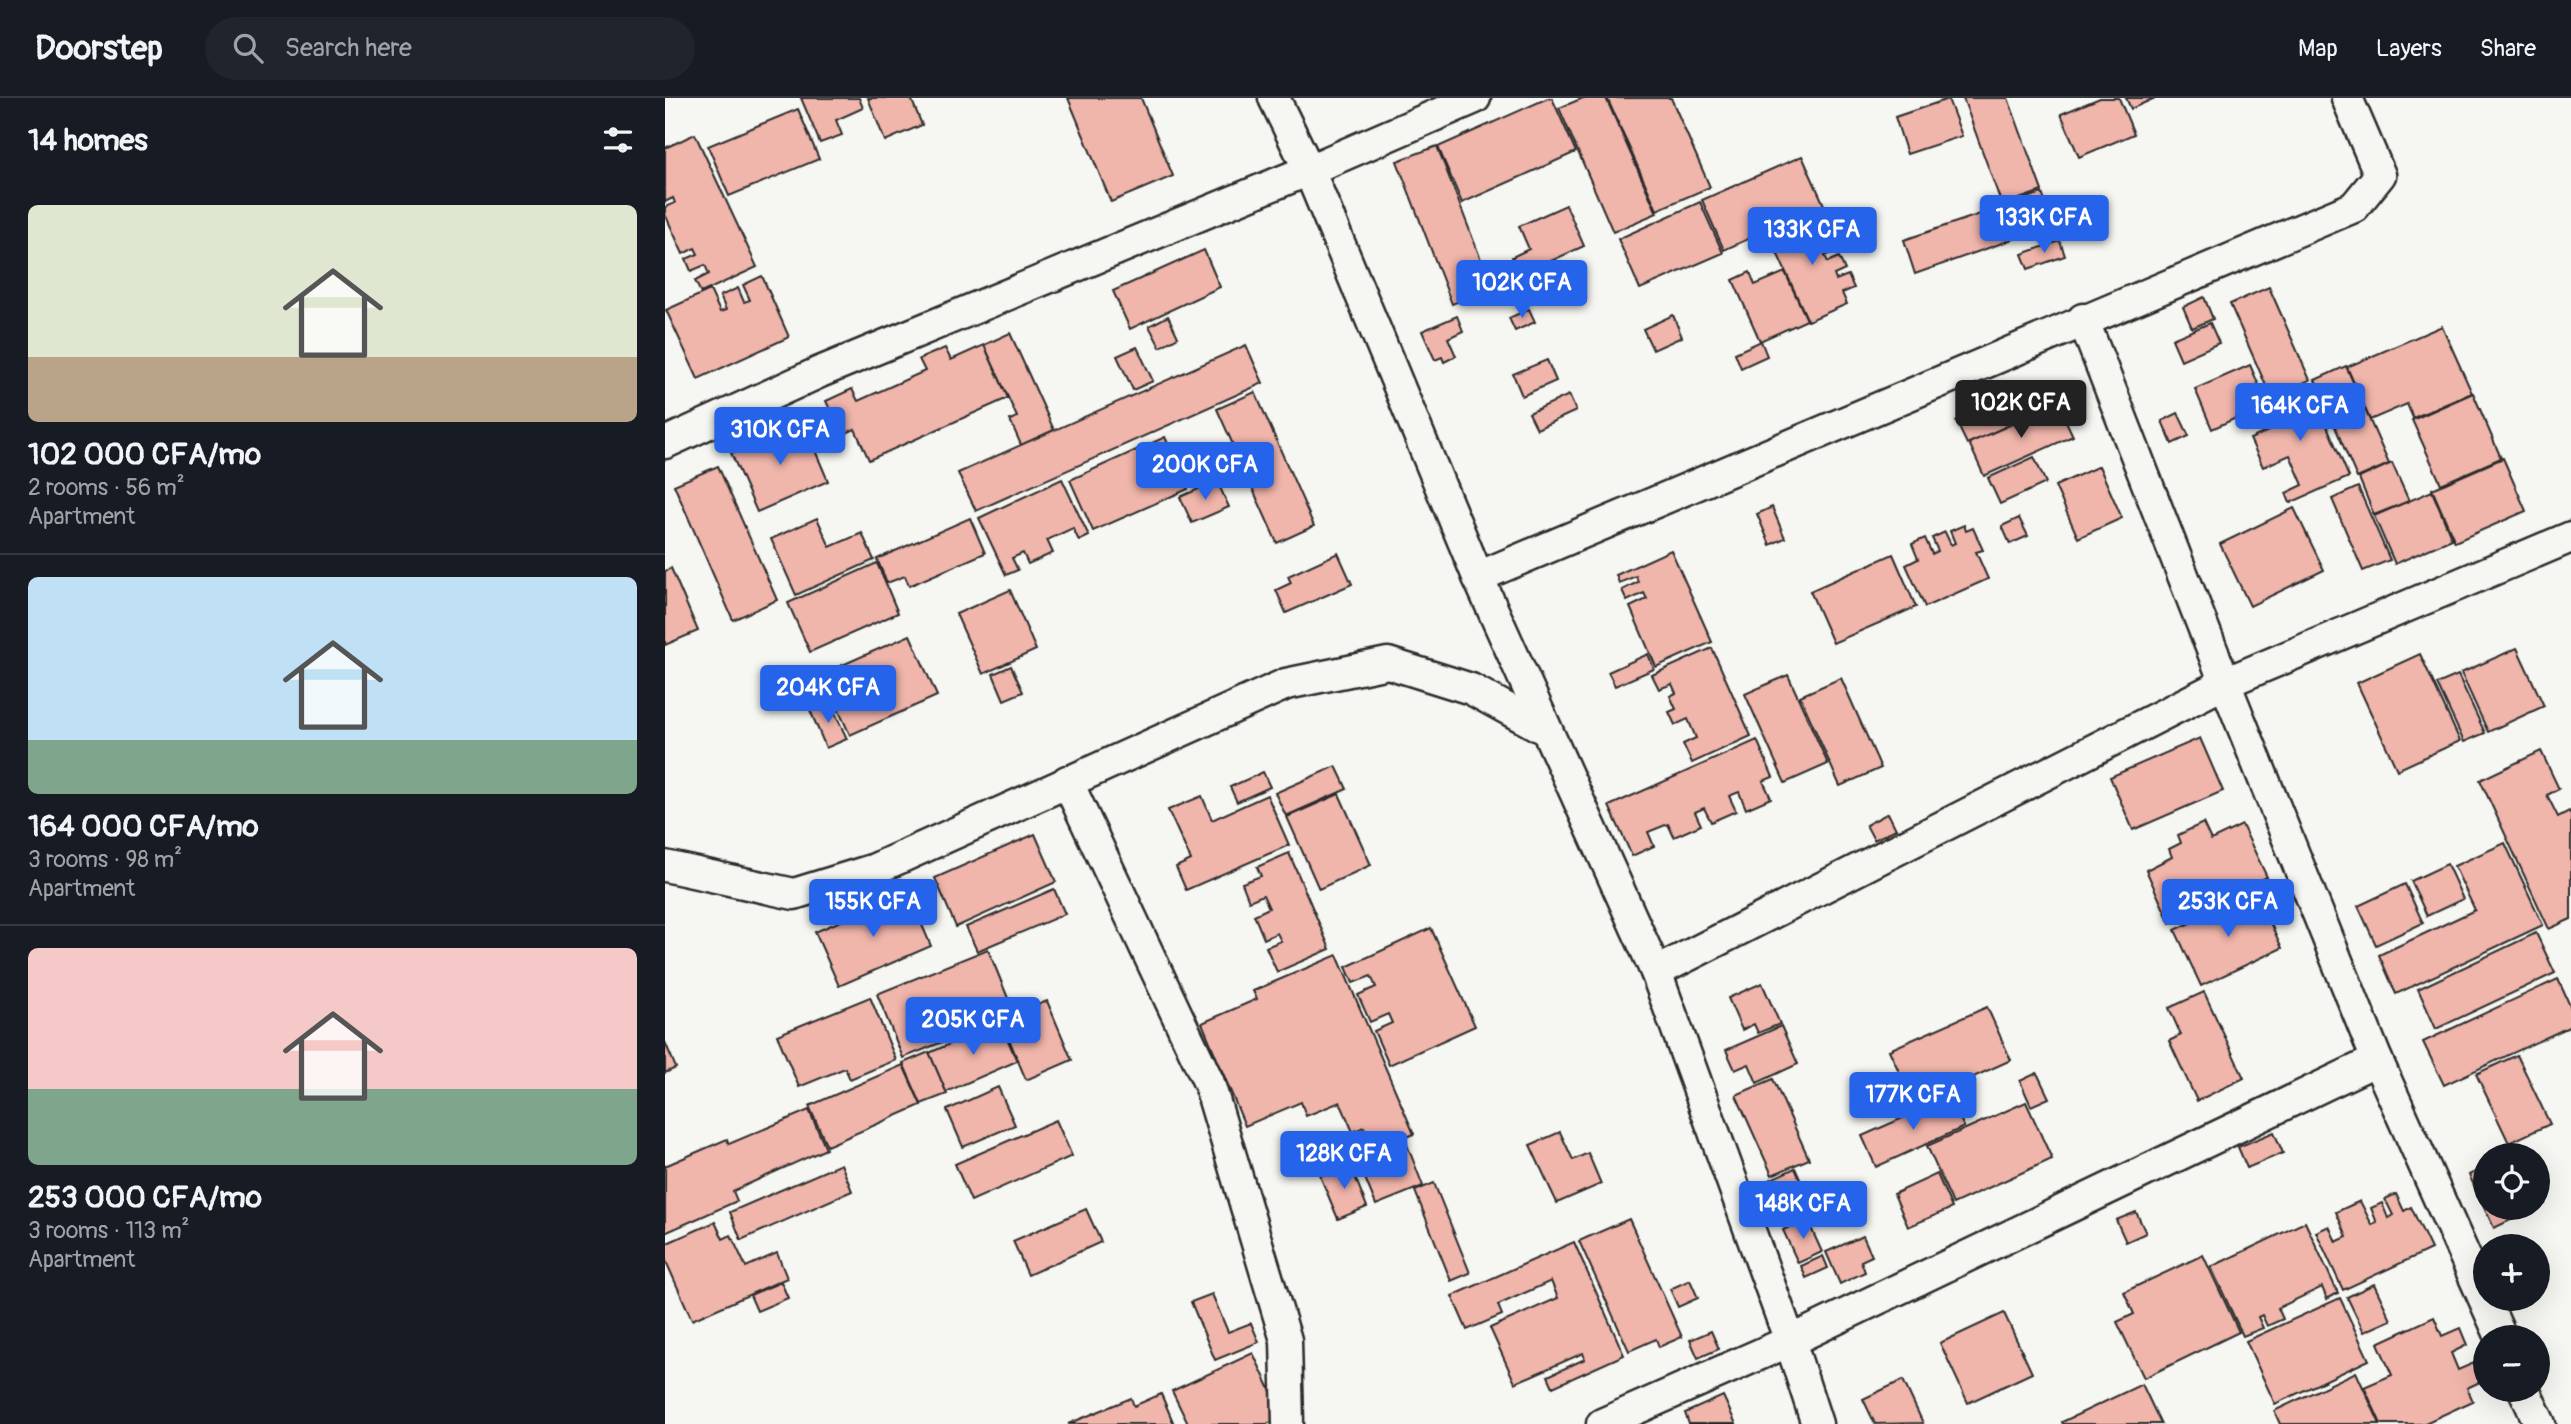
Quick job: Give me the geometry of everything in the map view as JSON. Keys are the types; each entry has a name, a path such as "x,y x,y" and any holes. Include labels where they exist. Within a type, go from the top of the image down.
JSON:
{"street":[{"path":"1274,98 1309,170 1478,577 1655,972 1790,1341 1817,1424"},
{"path":"665,443 832,367 1309,170 1475,98"},
{"path":"1478,577 2083,319 2228,262 2354,207 2380,175 2347,98"},
{"path":"2083,319 2377,1059 2496,1325"},
{"path":"1655,972 2225,682 2571,537"},
{"path":"665,866 794,894 875,869 1286,684 1388,663 1471,689 1546,730"},
{"path":"1067,781 1209,1083 1286,1340 1288,1424"},
{"path":"1602,1424 1790,1341 2377,1059"},
{"path":"2530,1402 2540,1424"}],"building":[{"path":"801,98 859,98 863,108 836,120 842,135 820,143"},
{"path":"868,98 911,98 922,125 885,141"},
{"path":"1068,98 1141,98 1173,176 1111,202"},
{"path":"1552,98 1576,152 1462,203 1438,147"},
{"path":"1583,98 1606,98 1657,213 1613,232 1559,108"},
{"path":"1607,98 1671,98 1710,187 1657,210"},
{"path":"1963,98 2008,98 2042,191 2002,205"},
{"path":"2100,98 2119,98 2134,134 2079,157 2061,114"},
{"path":"2126,98 2155,98 2131,109"},
{"path":"1948,99 1962,136 1907,154 1895,117"},
{"path":"798,109 819,159 729,196 708,146"},
{"path":"695,134 757,267 701,293 695,281 709,274 705,265 691,271 686,259 698,254 695,248 683,254 665,214 665,207 675,203 673,198 665,202 665,148"},
{"path":"1437,146 1492,288 1452,304 1397,161"},
{"path":"1802,156 1824,205 1724,250 1702,200"},
{"path":"2042,193 2053,225 1915,274 1904,240"},
{"path":"1700,202 1723,253 1640,289 1618,239"},
{"path":"1566,205 1584,246 1520,275 1512,257 1529,249 1519,226"},
{"path":"1823,213 1829,228 1816,234 1819,242 1832,236 1839,250 1825,256 1828,262 1839,257 1845,270 1834,275 1836,280 1848,275 1854,288 1842,293 1847,304 1808,321 1770,237"},
{"path":"2060,241 2065,256 2028,269 2022,254"},
{"path":"1204,250 1220,287 1130,329 1113,291"},
{"path":"1750,272 1755,285 1785,272 1807,320 1760,341 1733,280"},
{"path":"762,276 789,337 698,379 666,310 710,290 720,312 726,310 720,296 738,288 744,302 750,300 743,285"},
{"path":"2269,287 2310,380 2271,397 2230,304"},
{"path":"2204,297 2213,319 2192,328 2183,307"},
{"path":"1529,309 1535,322 1515,331 1509,318"},
{"path":"1673,315 1682,337 1653,350 1643,329"},
{"path":"1168,316 1178,337 1160,347 1149,326"},
{"path":"1457,316 1463,331 1448,338 1456,356 1444,362 1442,357 1435,360 1422,331"},
{"path":"2210,323 2219,343 2181,360 2172,339"},
{"path":"2442,326 2472,393 2413,418 2407,404 2370,420 2347,367"},
{"path":"1010,333 1054,430 1021,445 1010,420 1017,417 984,345"},
{"path":"1761,341 1767,356 1741,368 1735,353"},
{"path":"984,345 1008,398 869,460 855,429 842,435 826,401 852,389 858,401 925,371 919,359 945,348 951,360"},
{"path":"1246,345 1263,383 976,511 958,473"},
{"path":"1137,347 1153,381 1133,390 1117,356"},
{"path":"1547,360 1556,381 1522,396 1513,374"},
{"path":"2250,365 2267,404 2212,429 2195,389"},
{"path":"2346,366 2389,464 2357,478 2315,380"},
{"path":"2047,381 2057,404 1967,444 1956,421"},
{"path":"2311,389 2349,477 2290,503 2286,493 2303,485 2290,455 2263,467 2250,439 2275,428 2272,421 2256,427 2251,415"},
{"path":"1255,392 1314,526 1277,543 1217,409"},
{"path":"2473,393 2501,458 2441,484 2412,420"},
{"path":"1569,395 1576,411 1537,429 1529,413"},
{"path":"2058,404 2073,436 1984,476 1969,443"},
{"path":"2178,413 2189,436 2172,444 2162,421"},
{"path":"803,422 828,481 757,512 731,453"},
{"path":"1165,437 1188,489 1093,531 1070,480"},
{"path":"2034,457 2046,483 2000,504 1988,478"},
{"path":"2503,458 2526,511 2455,542 2432,489"},
{"path":"2392,463 2409,501 2374,515 2359,478"},
{"path":"718,466 777,600 733,620 674,485"},
{"path":"2099,466 2122,518 2078,538 2055,486"},
{"path":"1062,479 1089,536 1079,541 1073,528 1047,540 1053,553 1028,564 1023,553 1012,558 1018,570 1006,575 979,518"},
{"path":"1217,481 1229,507 1192,523 1180,497"},
{"path":"2358,487 2390,560 2363,571 2332,499"},
{"path":"2432,491 2452,539 2395,564 2374,516"},
{"path":"1772,507 1785,538 1770,545 1757,514"},
{"path":"2294,508 2324,570 2250,606 2220,544"},
{"path":"817,518 830,547 862,533 874,560 796,595 771,539"},
{"path":"970,518 985,553 909,586 905,576 887,583 877,559"},
{"path":"2019,518 2028,536 2010,544 2002,526"},
{"path":"1964,525 1966,531 1973,528 1983,550 1976,552 1988,579 1925,607 1906,565 1918,559 1912,544 1925,538 1932,554 1938,551 1932,538 1945,532 1951,545 1955,543 1950,531"},
{"path":"1671,550 1712,642 1656,667 1630,607 1647,599 1644,593 1627,601 1622,590 1638,582 1636,576 1619,583 1616,575"},
{"path":"1338,553 1352,584 1286,613 1276,590 1291,583 1288,576"},
{"path":"1893,554 1916,607 1833,643 1810,591"},
{"path":"877,563 898,613 810,652 788,603"},
{"path":"671,568 698,631 665,645 665,571"},
{"path":"1010,590 1036,650 983,674 956,614"},
{"path":"910,635 937,696 850,735 822,674"},
{"path":"1712,648 1751,736 1692,763 1683,744 1696,738 1688,719 1675,725 1669,712 1676,709 1670,696 1676,693 1672,684 1659,689 1652,675"},
{"path":"2517,648 2544,706 2488,732 2461,673"},
{"path":"1648,654 1654,669 1615,686 1608,672"},
{"path":"2420,654 2460,741 2397,770 2357,683"},
{"path":"1011,666 1023,692 1004,700 993,674"},
{"path":"1788,675 1828,764 1785,783 1745,694"},
{"path":"2458,675 2485,733 2464,742 2437,684"},
{"path":"1841,678 1881,768 1840,786 1800,696"},
{"path":"830,702 847,739 826,748 810,710"},
{"path":"2200,738 2223,791 2133,830 2110,777"},
{"path":"1757,740 1773,777 1763,781 1771,798 1746,809 1739,792 1729,796 1736,811 1711,822 1704,808 1695,812 1701,825 1674,837 1668,824 1648,832 1654,846 1632,856 1609,806"},
{"path":"2541,751 2559,789 2547,795 2558,817 2569,811 2571,815 2571,919 2549,929 2480,780"},
{"path":"1336,766 1347,789 1286,816 1275,793"},
{"path":"1263,772 1270,787 1237,802 1230,787"},
{"path":"1339,794 1371,865 1319,889 1287,817"},
{"path":"1267,795 1289,845 1186,890 1176,867 1191,860 1168,810 1202,796 1212,820"},
{"path":"1888,813 1896,829 1874,840 1866,825"},
{"path":"2203,823 2211,840 2242,825 2267,877 2170,923 2146,870 2172,857 2169,849 2181,843 2178,835"},
{"path":"1035,834 1056,882 956,927 935,878"},
{"path":"2505,843 2543,925 2396,994 2379,955 2475,910 2454,866"},
{"path":"1289,853 1330,949 1277,972 1266,947 1281,941 1277,933 1264,939 1254,915 1269,908 1263,895 1249,901 1242,883 1261,876 1257,867"},
{"path":"2447,864 2463,899 2427,916 2411,881"},
{"path":"2405,884 2423,923 2376,945 2358,906"},
{"path":"1054,889 1065,914 977,951 966,927"},
{"path":"908,892 931,946 839,986 815,932"},
{"path":"2256,892 2282,948 2201,986 2175,930"},
{"path":"1431,928 1475,1026 1389,1065 1374,1031 1392,1023 1388,1014 1370,1022 1358,995 1376,987 1371,976 1353,983 1346,967"},
{"path":"2536,933 2555,973 2436,1029 2418,989"},
{"path":"988,949 1014,1013 903,1058 877,994"},
{"path":"1337,955 1414,1134 1374,1151 1364,1127 1353,1132 1340,1102 1306,1116 1301,1102 1245,1126 1202,1023 1257,999 1253,991"},
{"path":"2558,979 2571,1008 2571,1026 2444,1085 2423,1042"},
{"path":"1762,983 1780,1024 1758,1033 1754,1024 1742,1030 1728,998"},
{"path":"2204,992 2244,1078 2197,1101 2169,1041 2181,1035 2169,1008"},
{"path":"870,997 896,1060 850,1079 845,1068 799,1087 777,1035"},
{"path":"1047,1001 1072,1060 1026,1080 1001,1020"},
{"path":"1987,1007 2011,1060 1914,1104 1889,1050"},
{"path":"1000,1022 1017,1061 946,1092 929,1053"},
{"path":"1781,1026 1798,1064 1757,1083 1749,1064 1735,1070 1726,1050"},
{"path":"665,1042 676,1068 665,1073"},
{"path":"929,1052 947,1094 921,1104 903,1063"},
{"path":"2517,1055 2550,1124 2509,1143 2476,1074"},
{"path":"903,1065 921,1105 827,1146 809,1106"},
{"path":"2037,1073 2049,1098 2031,1106 2020,1081"},
{"path":"1773,1079 1809,1159 1772,1175 1736,1095"},
{"path":"998,1087 1015,1125 963,1147 947,1110"},
{"path":"1950,1097 1964,1127 1876,1167 1862,1136"},
{"path":"2026,1102 2052,1159 1953,1204 1927,1146"},
{"path":"809,1110 826,1149 733,1191 737,1201 665,1233 665,1166 727,1139 729,1144"},
{"path":"1056,1120 1072,1156 971,1201 955,1164"},
{"path":"1560,1132 1573,1160 1588,1153 1601,1184 1557,1203 1530,1145"},
{"path":"2274,1132 2283,1153 2247,1168 2238,1147"},
{"path":"1406,1142 1423,1186 1376,1205 1358,1161"},
{"path":"841,1164 852,1191 741,1240 730,1212"},
{"path":"1350,1164 1367,1207 1338,1219 1320,1176"},
{"path":"1795,1168 1814,1211 1786,1223 1767,1181"},
{"path":"1937,1174 1952,1208 1908,1227 1894,1194"},
{"path":"1434,1183 1470,1273 1451,1281 1415,1191"},
{"path":"2396,1194 2404,1211 2411,1207 2431,1249 2343,1290 2316,1232 2329,1226 2336,1242 2347,1237 2336,1212 2360,1201 2372,1225 2377,1223 2371,1208 2382,1203 2388,1218 2393,1215 2385,1199"},
{"path":"1086,1209 1101,1242 1028,1275 1013,1241"},
{"path":"2136,1212 2146,1233 2126,1242 2116,1220"},
{"path":"1629,1219 1682,1337 1659,1347 1656,1339 1629,1351 1579,1241"},
{"path":"1807,1219 1822,1252 1798,1263 1783,1230"},
{"path":"2490,1220 2511,1220 2494,1228"},
{"path":"715,1222 723,1239 731,1235 746,1267 777,1253 787,1278 692,1320 665,1259 665,1244"},
{"path":"2305,1222 2338,1293 2327,1299 2322,1287 2278,1308 2283,1319 2267,1326 2262,1315 2258,1317 2263,1328 2243,1336 2211,1267"},
{"path":"1863,1236 1872,1256 1861,1261 1865,1272 1840,1284 1826,1252"},
{"path":"1574,1242 1624,1355 1553,1387 1548,1376 1585,1359 1583,1353 1515,1383 1490,1328 1558,1298 1551,1281 1498,1305 1502,1315 1467,1330 1452,1296"},
{"path":"2203,1255 2239,1332 2144,1378 2117,1322 2134,1314 2124,1292"},
{"path":"1823,1256 1828,1268 1806,1278 1801,1266"},
{"path":"1690,1280 1698,1298 1678,1307 1670,1289"},
{"path":"781,1282 788,1298 757,1311 750,1295"},
{"path":"2374,1284 2391,1320 2364,1332 2347,1297"},
{"path":"1212,1294 1228,1332 1251,1323 1259,1342 1215,1360 1191,1302"},
{"path":"2340,1298 2369,1360 2275,1404 2246,1341"},
{"path":"2004,1313 2032,1373 1968,1403 1940,1343"},
{"path":"2434,1317 2442,1336 2460,1328 2467,1345 2451,1353 2458,1370 2473,1363 2473,1385 2467,1388 2473,1401 2423,1424 2381,1424 2364,1387 2392,1375 2378,1343"},
{"path":"1711,1331 1719,1349 1698,1358 1690,1340"},
{"path":"1253,1353 1283,1417 1267,1424 1188,1424 1172,1391"},
{"path":"2356,1372 2380,1424 2280,1424 2274,1411"},
{"path":"1903,1380 1923,1423 1875,1424 1863,1399"},
{"path":"2142,1384 2161,1424 2062,1422"},
{"path":"1161,1394 1174,1424 1068,1424 1131,1398 1134,1406"},
{"path":"1723,1396 1736,1424 1689,1424 1685,1413"}]}
